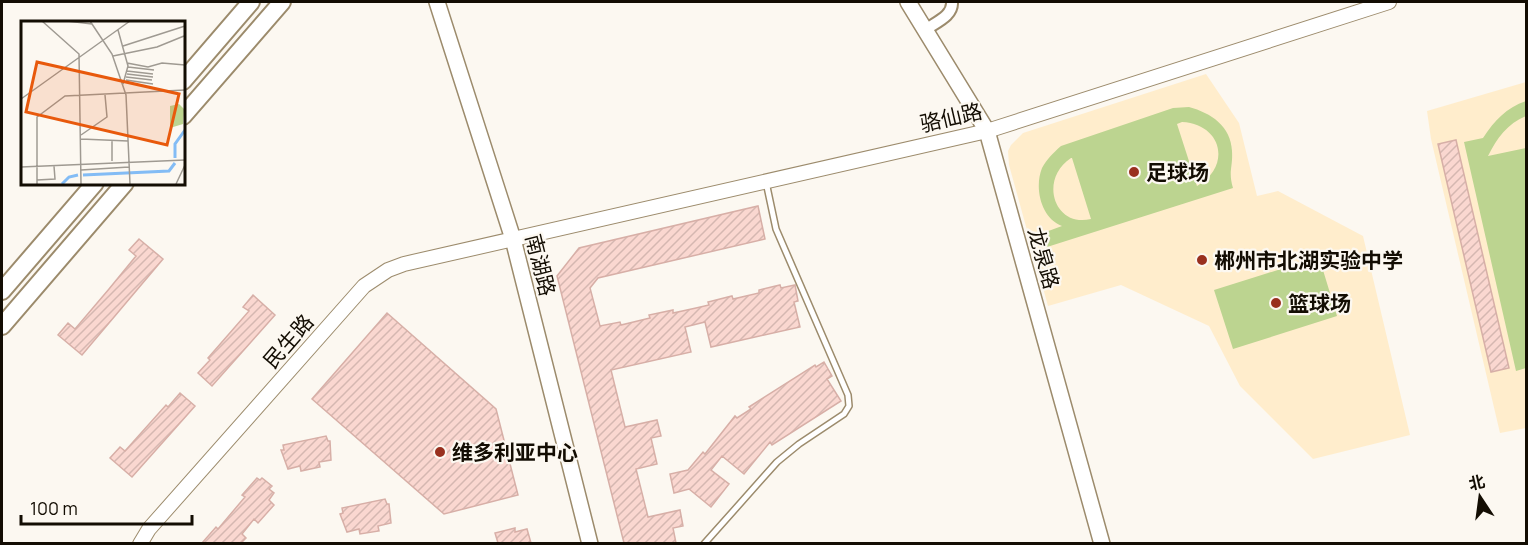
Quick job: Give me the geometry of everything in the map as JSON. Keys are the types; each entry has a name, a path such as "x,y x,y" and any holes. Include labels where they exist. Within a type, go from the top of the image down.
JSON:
{"main road":[{"path":"184,80 251,2"},
{"path":"184,115 282,2"},
{"name":"南湖路","path":"437,2 513,239 590,543"},
{"name":"龙泉路","path":"908,2 987,131 1102,543"},
{"path":"2,291 94,184"},
{"path":"2,326 124,184"}],"street":[{"path":"925,30 950,13 952,2"},
{"name":"骆仙路","path":"513,239 987,131 1389,2"},
{"name":"民生路","path":"140,543 149,529 374,277 404,264 513,239"}],"lane":[{"path":"704,543 777,462 799,444 844,414 849,406 848,395 776,230 765,181"}],"shaded area":[{"name":"郴州市北湖实验中学","path":"1206,74 1239,123 1257,196 1278,191 1363,236 1410,435 1313,459 1240,386 1209,326 1121,285 1048,306 1009,165 1008,151 1011,145 1023,133"},
{"path":"1526,82 1526,428 1500,433 1431,139 1427,111"}],"green space":[{"path":"1526,101 1526,116 1503,132 1488,156 1526,148 1526,368 1516,371 1464,142 1483,138 1501,115"},
{"path":"1189,107 1205,113 1224,128 1231,142 1233,188 1047,247 1043,233 1062,226 1055,222 1044,209 1039,193 1042,168 1050,156 1061,146 1173,108","holes":["1182,122 1206,130 1214,138 1218,147 1215,168 1208,178 1197,186 1177,124","1072,158 1091,219 1078,220 1068,216 1055,200 1053,189 1055,178 1061,167"]},
{"name":"篮球场","path":"1319,257 1337,316 1233,349 1214,290"}],"building":[{"path":"1456,140 1509,368 1491,372 1438,144"},
{"path":"758,206 765,239 598,278 590,288 600,326 620,322 621,325 650,318 649,315 696,308 709,305 708,302 759,293 759,290 780,285 781,288 795,285 798,301 794,302 800,327 711,347 705,322 685,327 691,352 611,370 625,427 657,420 661,436 651,438 657,464 636,469 648,517 680,510 683,526 673,528 676,543 624,543 557,276 579,248"},
{"path":"139,239 163,259 82,355 58,335 68,323 75,329 109,289 136,256 129,250"},
{"path":"253,295 275,315 212,386 198,373 210,360 208,358 249,311 243,307"},
{"name":"维多利亚中心","path":"387,313 496,409 518,495 444,514 312,399"},
{"path":"824,362 832,376 827,379 841,401 772,445 770,442 744,474 722,456 711,470 729,484 711,507 689,489 674,493 670,474 688,470 703,452 705,454 735,416 737,418 751,409 749,407 815,365 816,367"},
{"path":"180,393 195,406 132,477 110,458 120,447 125,451 166,405 168,407"},
{"path":"326,436 330,441 331,460 319,462 320,467 301,471 300,466 288,469 281,450 284,450 283,445"},
{"path":"257,478 260,480 262,478 272,486 269,489 274,493 269,500 274,505 258,523 254,519 242,534 246,538 241,543 202,543 216,527 218,529 245,497 242,495"},
{"path":"385,499 389,504 391,523 378,526 379,531 360,534 359,529 347,532 340,514 343,513 342,508"},
{"path":"515,528 515,532 527,529 531,543 498,543 495,533"}],"place":[{"name":"足球场","path":"1134,172"},
{"name":"郴州市北湖实验中学","path":"1202,260"},
{"name":"篮球场","path":"1276,303"},
{"name":"维多利亚中心","path":"440,452"}]}
